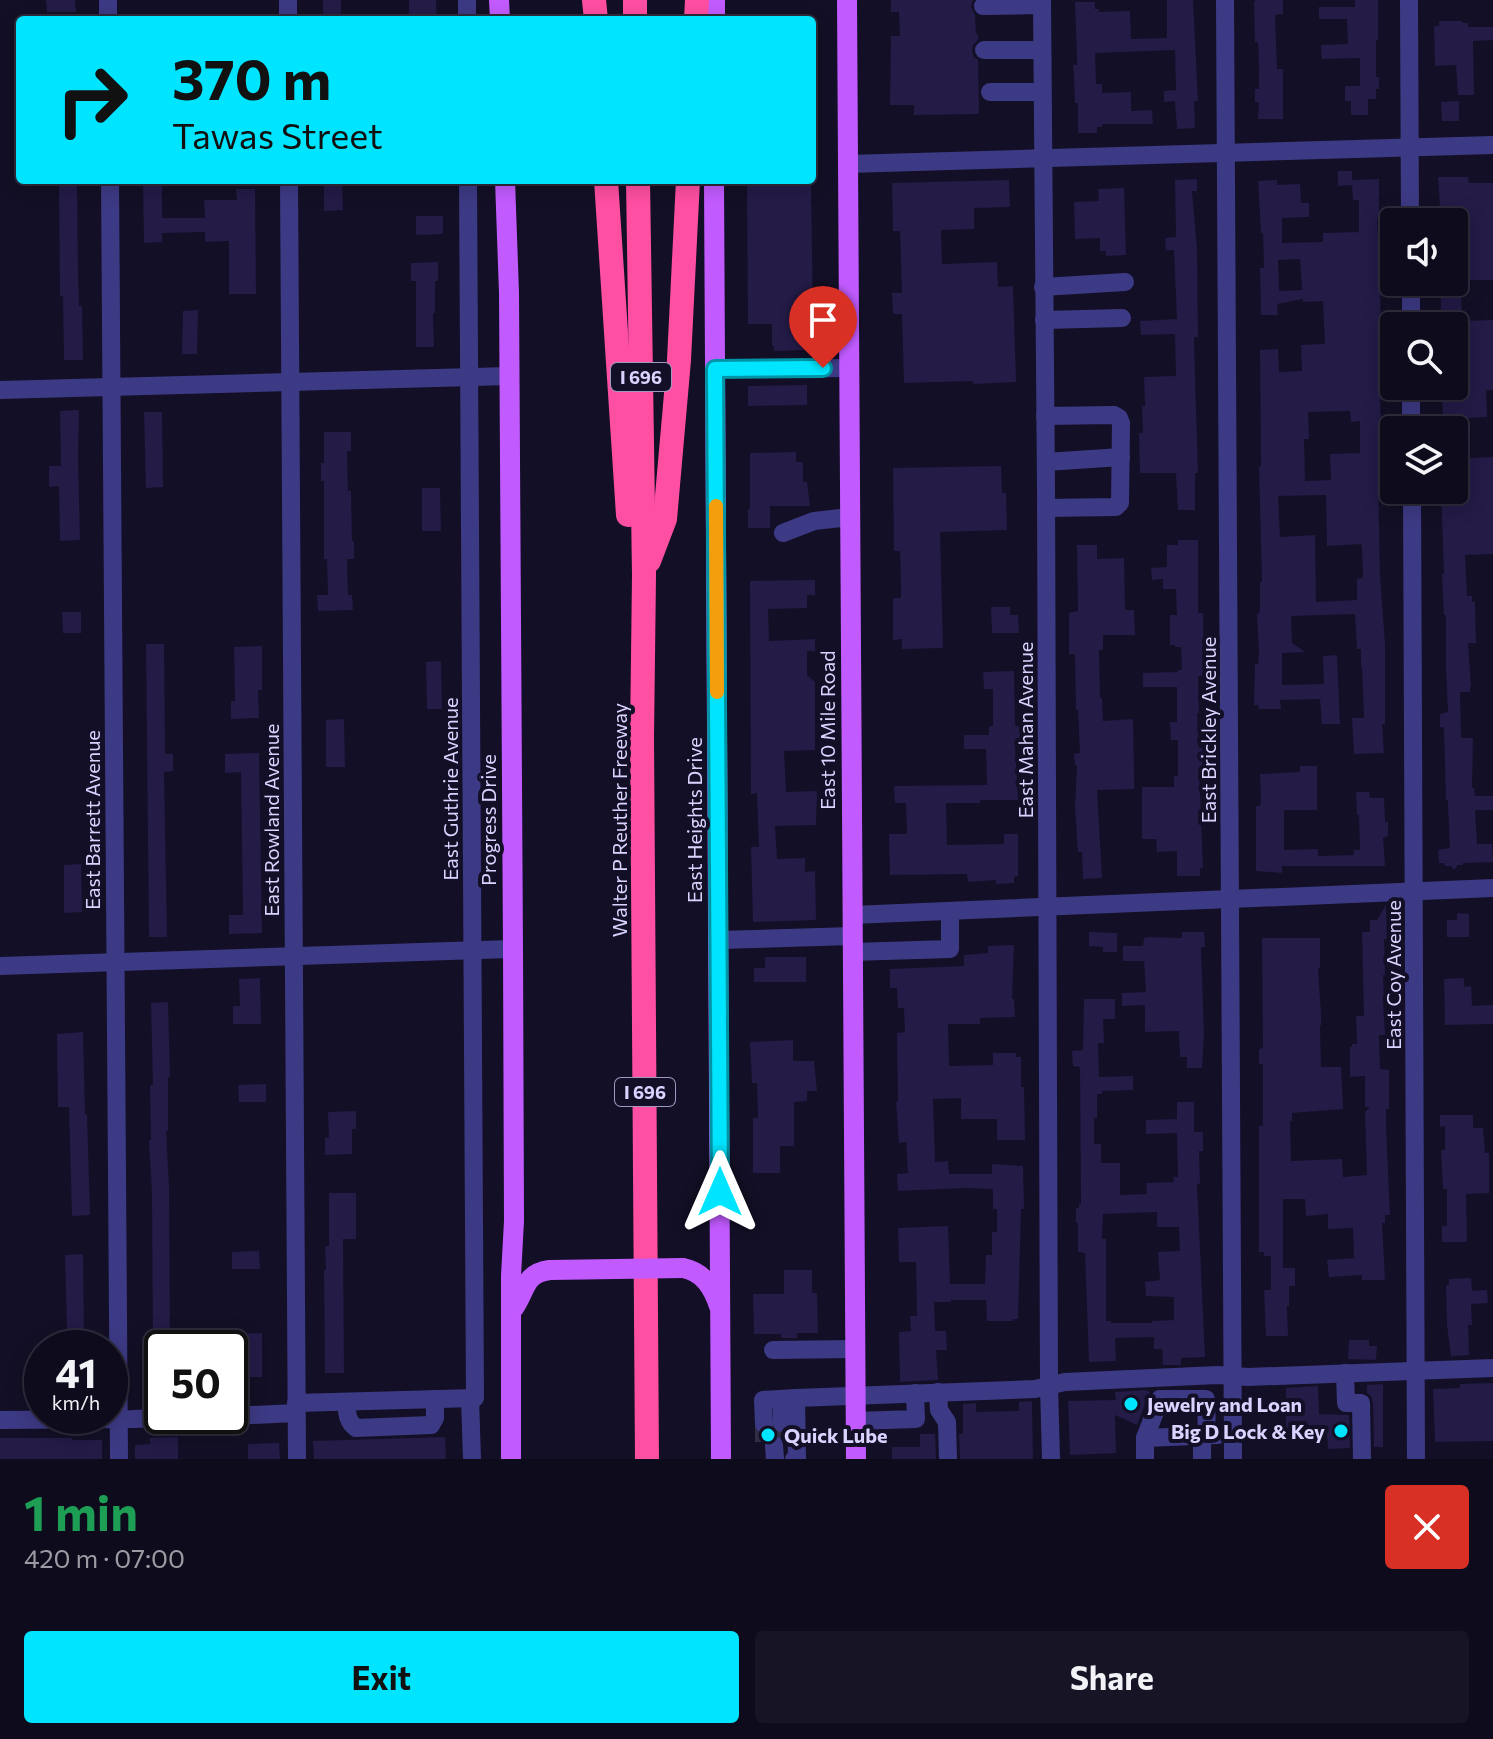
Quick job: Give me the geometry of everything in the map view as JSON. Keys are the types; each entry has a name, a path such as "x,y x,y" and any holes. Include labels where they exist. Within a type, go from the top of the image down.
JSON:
{"highway":[{"path":"606,184 642,737"},
{"name":"Walter P Reuther Freeway","path":"638,184 644,575 642,737 648,1455"},
{"path":"644,575 665,519 679,360 688,184"}],"main road":[{"name":"East 10 Mile Road","path":"847,0 856,1459"},
{"name":"Progress Drive","path":"505,184 509,293 513,949 511,1459"},
{"name":"East Heights Drive","path":"714,184 721,1459"},
{"path":"511,1313 530,1278 541,1271 683,1268 708,1282 716,1296 721,1318"}],"street":[{"name":"East Brickley Avenue","path":"1225,0 1233,1459"},
{"path":"1409,0 1410,208"},
{"path":"983,6 1042,3"},
{"name":"East Mahan Avenue","path":"1042,3 1051,1459"},
{"path":"984,50 1042,50"},
{"path":"990,92 1042,92"},
{"path":"848,164 1493,145"},
{"name":"East Barrett Avenue","path":"110,184 117,1330"},
{"name":"East Rowland Avenue","path":"289,184 297,1459"},
{"name":"East Guthrie Avenue","path":"468,184 473,949 472,1459"},
{"path":"1043,287 1125,282"},
{"path":"1044,320 1122,318"},
{"path":"715,369 850,368"},
{"path":"0,390 509,376"},
{"path":"1045,416 1114,415 1121,423 1120,503 1116,507 1046,508"},
{"path":"1046,462 1121,457"},
{"name":"East Coy Avenue","path":"1412,504 1416,1459"},
{"path":"783,533 814,521 850,517"},
{"path":"852,915 1493,888"},
{"path":"719,940 950,949 950,911"},
{"path":"0,966 513,949"},
{"path":"773,1350 855,1349"},
{"path":"783,1399 1035,1389 1081,1382 1218,1375 1493,1368"},
{"path":"1345,1373 1346,1403 1361,1403 1362,1459"},
{"path":"938,1392 939,1410 947,1422 948,1459"},
{"path":"855,1421 916,1419 915,1393"},
{"path":"248,1414 346,1402 473,1398"},
{"path":"346,1402 347,1415 356,1428 431,1425 435,1418 435,1399"},
{"path":"773,1424 783,1399"},
{"path":"777,1453 797,1459 783,1399"},
{"path":"1145,1459 1145,1438 1160,1399 1206,1399 1202,1459"},
{"path":"0,1420 24,1420"},
{"name":"East Barrett Avenue","path":"118,1434 119,1459"},
{"path":"1145,1438 1233,1436"}],"building":[{"path":"46,0 75,0 76,12 47,12"},
{"path":"323,0 341,0 341,16 323,16"},
{"path":"409,0 436,0 437,16 409,16"},
{"path":"891,0 973,0 971,7 978,40 972,51 978,60 979,114 914,115 914,105 890,105 891,36 900,36 899,12 891,12"},
{"path":"1167,0 1193,0 1198,101 1194,101 1195,128 1177,129 1175,101 1164,102 1164,91 1176,90 1175,50 1095,53 1096,84 1102,84 1102,93 1131,92 1131,111 1152,110 1153,124 1102,124 1102,127 1097,127 1097,133 1078,133 1073,65 1077,65 1075,2 1095,2 1095,9 1099,12 1130,11 1131,39 1167,38"},
{"path":"1283,0 1283,14 1275,15 1277,69 1283,69 1283,119 1258,119 1259,103 1255,102 1255,89 1259,89 1259,67 1254,1"},
{"path":"1355,0 1378,0 1376,77 1379,77 1379,89 1376,89 1376,99 1368,99 1368,115 1351,115 1351,101 1345,101 1345,86 1360,86 1360,58 1322,59 1321,45 1348,44 1347,19 1319,19 1319,7 1355,7"},
{"path":"1439,21 1462,21 1468,23 1468,27 1493,27 1493,40 1473,41 1474,95 1458,95 1456,65 1435,66 1434,26 1439,26"},
{"path":"1459,101 1459,121 1442,121 1441,102"},
{"path":"1338,171 1352,171 1352,180 1379,179 1378,476 1385,643 1384,753 1354,754 1352,718 1364,718 1361,649 1357,649 1355,614 1291,616 1292,643 1305,652 1282,653 1282,685 1324,684 1323,656 1337,655 1340,724 1322,724 1320,699 1280,700 1281,709 1259,709 1258,705 1254,705 1255,664 1258,664 1259,652 1257,614 1262,582 1260,350 1278,349 1279,372 1302,371 1301,345 1325,344 1323,301 1303,302 1303,299 1277,304 1278,315 1261,315 1260,268 1264,268 1258,181 1277,180 1277,185 1300,184 1301,203 1309,203 1309,217 1282,218 1282,243 1323,242 1323,233 1359,232 1359,200 1353,200 1352,185 1338,186","holes":["1300,259 1302,290 1279,291 1278,260","1350,411 1351,422 1360,421 1360,453 1330,454 1331,480 1305,481 1304,439 1309,439 1308,412","1326,495 1327,546 1361,544 1363,576 1357,579 1357,600 1316,602 1315,535 1280,537 1278,496"]},
{"path":"1438,177 1468,177 1469,183 1493,183 1493,280 1468,280 1468,208 1440,208"},
{"path":"1197,179 1197,191 1192,191 1197,249 1198,337 1194,337 1194,344 1198,473 1195,473 1195,510 1178,510 1176,473 1140,473 1139,433 1143,433 1144,377 1176,376 1175,334 1141,335 1140,321 1177,319 1174,250 1166,250 1165,238 1176,237 1175,180"},
{"path":"1009,180 1010,207 974,208 974,229 941,230 942,264 997,262 998,287 1013,286 1016,382 904,383 902,314 893,314 892,293 902,293 900,231 893,231 892,183"},
{"path":"59,184 77,184 83,360 64,360 63,296 60,296"},
{"path":"143,184 162,184 162,218 205,218 204,200 237,200 236,189 255,189 256,294 229,294 229,241 205,242 205,232 162,233 162,242 144,243"},
{"path":"324,184 342,184 343,210 324,211"},
{"path":"747,184 811,184 812,346 807,350 774,351 772,324 748,324"},
{"path":"1124,188 1126,255 1106,256 1106,251 1100,251 1100,238 1075,239 1074,202 1099,201 1098,189"},
{"path":"416,216 443,216 443,234 416,235"},
{"path":"438,262 433,313 434,347 416,347 416,281 411,281 411,263"},
{"path":"1441,296 1461,296 1462,312 1441,312"},
{"path":"198,310 197,354 182,354 183,311"},
{"path":"1493,320 1493,390 1486,390 1487,417 1443,416 1442,400 1468,400 1468,321"},
{"path":"807,385 807,405 748,406 748,386"},
{"path":"79,410 80,540 60,541 59,486 49,487 49,466 61,466 60,411"},
{"path":"144,412 162,412 163,487 146,488"},
{"path":"1468,418 1469,458 1493,457 1493,554 1465,555 1467,596 1472,596 1472,602 1475,602 1476,643 1468,643 1470,692 1460,692 1461,738 1473,738 1472,788 1475,796 1493,796 1493,810 1475,810 1477,844 1492,844 1493,862 1463,863 1454,870 1439,863 1438,850 1450,848 1444,730 1440,727 1440,714 1448,712 1442,504 1468,504"},
{"path":"324,432 351,432 351,451 347,451 354,559 347,559 348,595 352,595 353,610 318,611 317,595 328,595 327,559 324,559 324,481 321,481"},
{"path":"796,452 796,462 803,462 803,482 807,482 810,506 770,506 770,528 748,528 750,453"},
{"path":"1001,466 1002,493 1006,493 1007,530 940,532 943,648 902,649 902,639 893,640 893,598 901,598 901,587 900,551 894,551 893,468"},
{"path":"422,488 440,488 441,531 422,531"},
{"path":"1178,540 1198,540 1198,613 1203,613 1204,676 1198,676 1197,713 1199,748 1203,748 1203,767 1199,767 1203,868 1200,868 1200,876 1177,876 1177,851 1157,852 1156,839 1142,839 1142,787 1174,787 1174,776 1178,776 1178,740 1171,740 1170,722 1177,722 1177,687 1143,687 1143,673 1182,670 1181,647 1170,645 1170,615 1177,615 1176,589 1163,589 1163,579 1152,580 1151,568 1167,567 1167,545 1178,545"},
{"path":"1077,545 1097,545 1097,559 1124,558 1125,610 1134,610 1135,635 1103,635 1103,650 1099,650 1103,721 1133,719 1134,789 1097,790 1102,878 1083,879 1075,808 1077,765 1074,754 1080,753 1075,654 1069,654 1069,613 1078,611"},
{"path":"815,580 815,595 807,595 807,608 768,609 769,641 815,639 815,651 807,651 807,675 815,682 815,750 784,751 786,792 817,791 816,825 775,826 777,859 805,858 805,872 815,871 816,920 753,922 751,847 759,847 757,793 751,794 750,581"},
{"path":"991,607 1010,607 1010,615 1018,615 1019,633 992,633"},
{"path":"62,612 81,612 81,633 63,633"},
{"path":"146,644 164,644 165,754 173,754 173,771 164,772 167,937 149,937"},
{"path":"262,646 259,718 231,719 231,701 235,701 234,647"},
{"path":"441,661 442,709 427,709 426,662"},
{"path":"1014,671 1015,725 1020,727 1020,738 1016,738 1015,745 1018,800 946,803 947,845 1004,844 1004,834 1018,834 1018,876 1014,877 1014,883 996,884 996,880 968,882 967,874 890,875 889,834 907,834 906,803 895,803 894,786 987,785 986,749 964,749 964,735 989,735 989,726 993,726 993,689 984,689 983,672"},
{"path":"344,719 345,767 326,767 326,720"},
{"path":"259,753 262,933 229,934 229,915 243,915 241,772 225,773 225,754"},
{"path":"1300,766 1317,766 1317,810 1284,810 1284,850 1318,849 1318,856 1354,855 1354,850 1360,850 1356,792 1369,792 1370,798 1384,798 1385,822 1388,822 1388,836 1383,838 1385,866 1282,866 1282,873 1256,871 1256,806 1260,806 1261,800 1260,774 1300,772"},
{"path":"81,864 82,912 64,913 64,865"},
{"path":"1386,905 1387,939 1384,939 1383,975 1385,1035 1379,1035 1380,1069 1389,1070 1386,1127 1390,1215 1385,1215 1385,1223 1382,1223 1385,1280 1362,1280 1362,1275 1329,1277 1327,1260 1354,1258 1353,1228 1328,1229 1328,1214 1306,1216 1305,1199 1283,1199 1283,1268 1295,1268 1295,1286 1289,1286 1288,1336 1266,1336 1264,1290 1271,1290 1271,1256 1259,1252 1259,1126 1263,1126 1263,1064 1259,1064 1259,1049 1263,1048 1262,938 1320,938 1321,1067 1341,1067 1343,1109 1292,1113 1291,1161 1342,1159 1343,1177 1367,1175 1365,1112 1370,1107 1365,1107 1365,1076 1350,1077 1350,1047 1357,1044 1356,1016 1364,1016 1362,932 1370,932 1370,920 1377,920"},
{"path":"1457,913 1469,914 1469,937 1447,937 1447,920 1457,920"},
{"path":"1089,932 1117,933 1117,952 1103,952 1103,947 1089,946"},
{"path":"1182,932 1204,932 1205,947 1201,947 1202,1068 1187,1068 1187,1057 1180,1057 1179,1031 1145,1032 1145,1005 1122,1006 1122,993 1146,992 1144,961 1123,961 1123,946 1143,946 1144,938 1148,937 1182,938"},
{"path":"1014,945 1012,999 1015,1017 980,1018 980,1024 948,1024 949,1066 993,1065 993,1053 1016,1053 1016,1057 1021,1057 1025,1140 997,1140 997,1119 961,1119 961,1098 933,1099 935,1162 948,1161 949,1174 992,1174 992,1164 1023,1166 1024,1209 1021,1209 1018,1319 987,1321 986,1300 934,1302 935,1331 946,1331 947,1350 936,1350 938,1380 900,1382 899,1332 911,1331 910,1316 917,1316 916,1262 899,1262 898,1228 948,1226 950,1284 985,1284 986,1255 992,1255 992,1232 997,1232 997,1209 993,1209 993,1189 898,1191 897,1174 908,1173 906,1142 899,1143 896,1102 897,1033 905,1032 904,1008 898,1008 897,988 890,988 890,969 964,966 964,955 988,953 988,946"},
{"path":"765,957 806,957 806,982 754,982 754,968 765,968"},
{"path":"260,978 261,1024 233,1024 233,1006 240,1006 239,979"},
{"path":"1464,978 1464,987 1471,986 1472,1006 1493,1005 1493,1024 1445,1025 1444,979"},
{"path":"1084,999 1115,999 1115,1019 1103,1019 1104,1043 1098,1043 1099,1077 1133,1076 1133,1090 1102,1091 1102,1094 1097,1094 1094,1144 1101,1144 1101,1163 1120,1163 1120,1195 1147,1194 1146,1183 1174,1182 1173,1177 1178,1177 1177,1133 1146,1134 1146,1120 1177,1119 1177,1102 1194,1102 1194,1132 1203,1132 1203,1151 1199,1151 1200,1184 1197,1184 1205,1357 1181,1358 1181,1365 1163,1365 1162,1349 1154,1349 1154,1337 1115,1338 1116,1361 1089,1362 1085,1253 1078,1252 1076,1223 1076,1208 1081,1204 1080,1067 1073,1066 1072,1051 1083,1050","holes":["1157,1212 1157,1227 1179,1227 1180,1249 1158,1252 1160,1280 1145,1282 1146,1296 1174,1297 1174,1320 1152,1323 1106,1321 1103,1214"]},
{"path":"168,1002 170,1077 166,1131 170,1330 153,1330 149,1140 150,1085 153,1085 151,1003"},
{"path":"83,1032 90,1215 72,1216 69,1107 58,1107 57,1034"},
{"path":"793,1040 793,1061 814,1061 817,1091 807,1091 807,1101 794,1102 794,1146 780,1146 780,1173 753,1173 753,1118 758,1118 757,1083 752,1083 750,1042"},
{"path":"266,1084 266,1102 239,1102 238,1085"},
{"path":"356,1111 352,1154 325,1155 325,1138 329,1137 328,1112"},
{"path":"1440,1115 1473,1115 1473,1128 1483,1128 1485,1153 1489,1153 1489,1193 1466,1194 1467,1242 1442,1242 1442,1226 1447,1226 1447,1189 1443,1189 1441,1150 1445,1150 1445,1126 1440,1127"},
{"path":"329,1193 356,1193 356,1239 343,1239 344,1373 325,1373 324,1270 325,1246 329,1246"},
{"path":"259,1251 260,1269 232,1269 232,1252"},
{"path":"83,1254 84,1329 67,1329 65,1255"},
{"path":"784,1270 812,1270 812,1293 817,1293 818,1333 797,1333 797,1338 781,1338 781,1334 754,1334 753,1294 784,1294"},
{"path":"1471,1278 1472,1291 1487,1290 1488,1303 1471,1304 1469,1355 1451,1356 1446,1285 1449,1285 1449,1279"},
{"path":"262,1333 262,1377 248,1377 248,1334"},
{"path":"1349,1340 1369,1340 1369,1346 1377,1346 1376,1360 1348,1359"},
{"path":"1493,1383 1493,1441 1435,1442 1433,1389"},
{"path":"1383,1384 1383,1447 1374,1447 1373,1403 1367,1393 1367,1385"},
{"path":"1318,1386 1319,1414 1349,1415 1350,1448 1328,1449 1327,1434 1294,1435 1294,1432 1286,1432 1286,1388"},
{"path":"1115,1392 1150,1392 1137,1425 1115,1415 1116,1453 1070,1455 1068,1401 1116,1400"},
{"path":"1032,1401 1033,1459 960,1459 963,1404 976,1403 976,1412 1019,1411 1019,1402"},
{"path":"920,1434 935,1434 936,1459 892,1459 892,1447 920,1447"},
{"path":"178,1437 178,1459 135,1459 135,1445 150,1444 150,1438"},
{"path":"445,1437 446,1459 314,1459 313,1441"},
{"path":"0,1438 102,1440 102,1459 0,1459"},
{"path":"279,1443 280,1459 248,1459 248,1444"}],"tunnel":[{"path":"782,1423 783,1444"},
{"path":"764,1424 764,1445"}],"slow traffic":[{"path":"716,506 717,692"}],"place":[{"name":"Jewelry and Loan","path":"1131,1404"},
{"name":"Big D Lock & Key","path":"1341,1431"},
{"name":"Quick Lube","path":"768,1435"}],"route":[{"path":"720,1192 715,369 823,368"}]}
